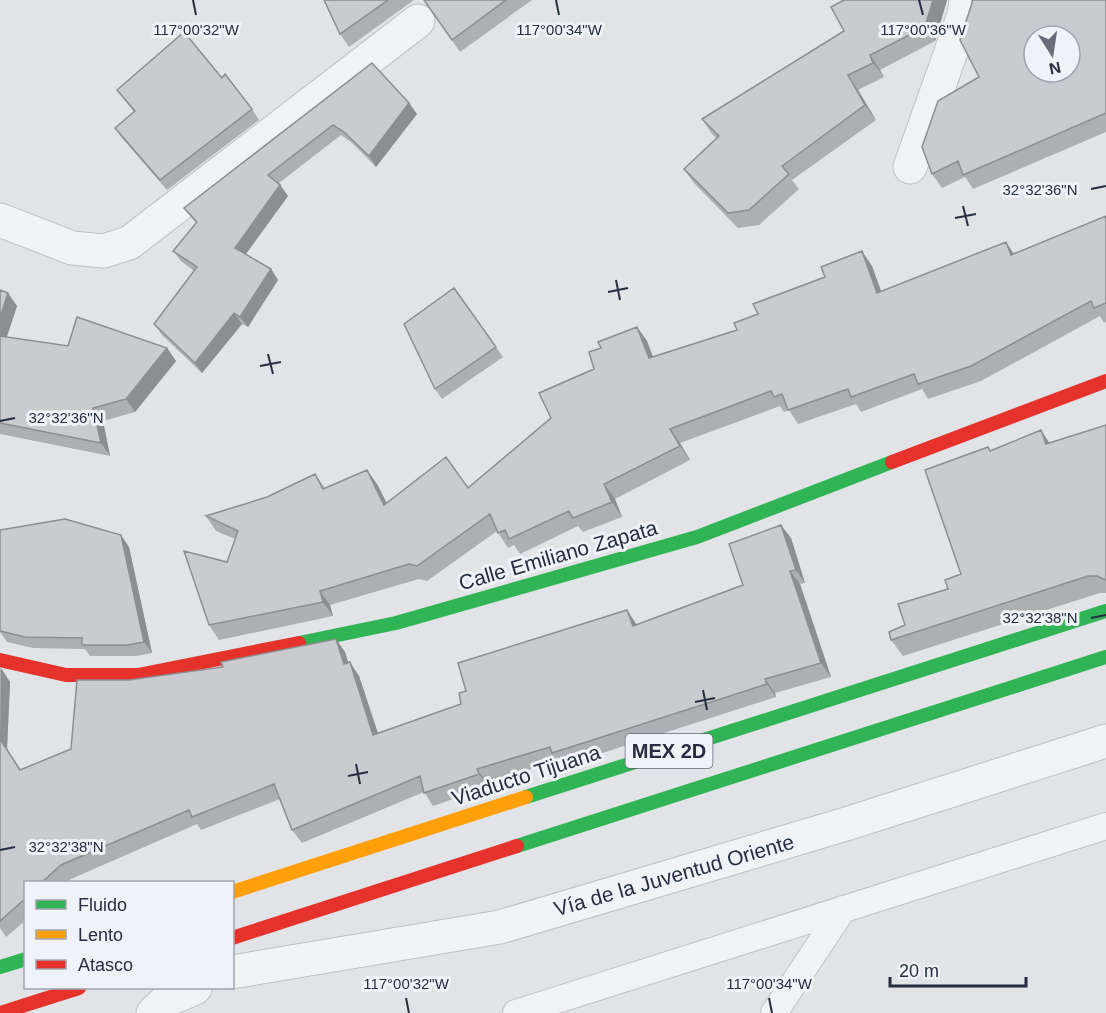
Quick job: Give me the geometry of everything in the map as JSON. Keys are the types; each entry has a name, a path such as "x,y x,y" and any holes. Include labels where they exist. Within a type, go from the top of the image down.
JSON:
{"main road":[{"name":"Calle Emiliano Zapata","path":"0,660 66,675 138,675 396,623 697,537 1106,381"},
{"name":"Viaducto Tijuana","path":"234,891 1106,611"},
{"name":"MEX 2D","path":"234,937 1106,657"},
{"path":"0,967 24,960"},
{"path":"0,1013 73,989"}],"street":[{"path":"910,167 964,15 966,0"},
{"path":"0,220 72,248 104,252 129,243 418,21"},
{"name":"Vía de la Juventud Oriente","path":"234,972 500,927 846,824 1106,741"},
{"path":"153,1013 168,1000 191,989"}],"lane":[{"path":"516,1013 1106,826"},
{"path":"774,1013 843,909"}],"building":[{"path":"324,0 388,0 340,34"},
{"path":"424,0 506,0 452,40"},
{"path":"844,0 933,0 925,27 870,55 873,63 848,75 865,105 782,166 789,174 749,210 728,213 684,169 719,136 702,119 844,31 831,7"},
{"path":"972,0 1106,0 1106,113 963,175 958,161 932,174 922,147 938,101 979,77 960,40"},
{"path":"184,32 222,78 225,74 252,109 160,180 115,128 135,111 117,90"},
{"path":"372,63 409,103 369,156 344,132 333,125 268,175 280,185 235,248 271,269 240,317 234,313 195,363 154,324 197,267 173,251 197,222 184,208"},
{"path":"1106,216 1106,303 1094,308 1091,301 971,366 918,384 914,374 851,397 848,389 788,410 782,394 774,397 771,391 670,429 680,446 604,484 612,502 573,518 569,511 509,539 505,530 498,533 490,514 417,566 409,564 320,591 323,602 209,625 184,551 227,562 238,531 206,516 267,497 315,474 323,489 367,470 384,505 446,457 468,488 551,418 539,393 594,369 589,352 601,348 598,342 637,327 649,358 737,330 734,323 758,314 753,304 825,277 821,267 862,251 877,293 1006,242 1011,255"},
{"path":"454,288 496,347 435,389 404,324"},
{"path":"0,290 8,293 0,318"},
{"path":"77,317 167,348 126,399 93,408 101,443 0,423 0,336 68,346"},
{"path":"1106,425 1106,580 1097,576 1088,576 891,640 889,632 905,625 898,604 948,589 945,580 961,574 925,470 988,447 990,451 1041,430 1046,444"},
{"path":"65,519 121,535 144,642 128,645 82,645 82,638 25,637 0,631 0,530"},
{"path":"781,525 796,570 790,571 821,663 765,679 767,684 552,753 550,747 477,769 479,774 424,793 420,776 292,830 274,784 192,817 189,810 61,865 43,881 24,881 24,900 0,921 0,739 20,770 71,749 77,680 129,680 223,667 221,662 336,639 344,664 350,662 373,735 461,704 459,693 466,691 458,663 627,610 633,626 743,585 729,544"}],"traffic: fast":[{"path":"299,643 396,623 697,537 892,462"},
{"path":"526,797 1106,611"},
{"path":"517,846 1106,657"},
{"path":"0,967 24,960"}],"traffic: slow":[{"path":"234,891 526,797"}],"traffic: jam":[{"path":"892,462 1106,381"},
{"path":"0,660 66,675 138,675 299,643"},
{"path":"234,937 517,846"},
{"path":"0,1013 76,989"}]}
